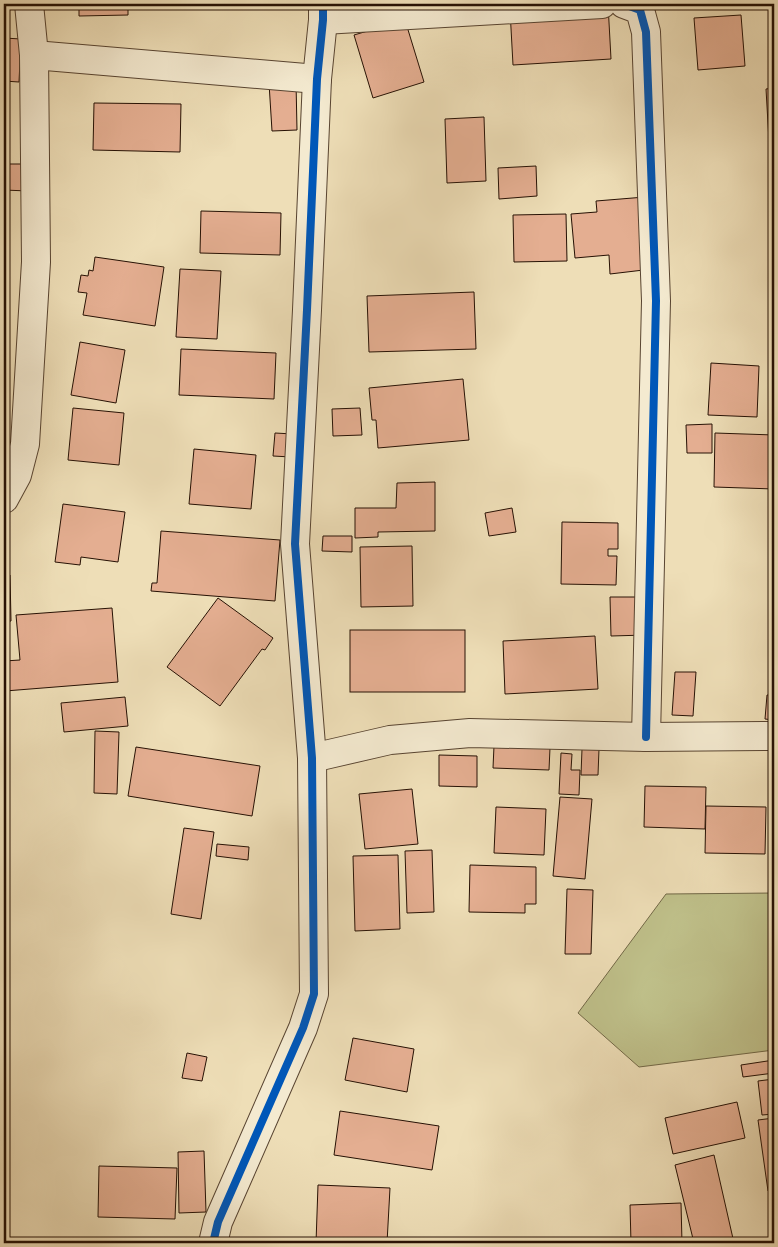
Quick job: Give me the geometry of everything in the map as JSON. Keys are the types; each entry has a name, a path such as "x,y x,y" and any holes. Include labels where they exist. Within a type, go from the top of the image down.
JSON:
{"street":[{"path":"4,499 17,475 25,444 36,262 34,55 29,4"},
{"path":"213,1243 218,1222 303,1028 314,994 312,758 295,544 308,310 317,80 323,12 602,4"},
{"path":"635,6 646,32 656,301 646,737"},
{"path":"34,55 317,80"},
{"path":"312,758 390,740 470,733 646,737 774,736"}],"green space":[{"path":"774,893 774,1050 639,1067 578,1013 666,894"}],"building":[{"path":"79,4 128,4 128,15 79,16"},
{"path":"258,4 310,4 310,6 258,8"},
{"path":"608,4 611,59 513,65 510,10"},
{"path":"741,15 745,66 698,70 694,18"},
{"path":"405,20 424,82 373,98 354,35"},
{"path":"4,38 21,39 19,82 4,81"},
{"path":"296,82 297,130 272,131 269,83"},
{"path":"774,88 774,141 769,141 766,89"},
{"path":"94,103 181,104 180,152 93,150"},
{"path":"484,117 486,181 447,183 445,119"},
{"path":"4,164 29,164 28,191 4,190"},
{"path":"536,166 537,196 499,199 498,168"},
{"path":"645,197 652,269 610,274 609,255 575,258 571,214 597,212 596,201"},
{"path":"201,211 281,213 280,255 200,253"},
{"path":"566,214 567,261 514,262 513,215"},
{"path":"95,257 164,267 155,326 83,315 87,293 78,292 81,275 88,276 89,270 93,271"},
{"path":"180,269 221,271 217,339 176,337"},
{"path":"474,292 476,349 369,352 367,296"},
{"path":"80,342 125,350 116,403 71,395"},
{"path":"181,349 276,353 274,399 179,395"},
{"path":"711,363 759,366 757,417 708,415"},
{"path":"463,379 469,440 378,448 376,420 372,420 369,388"},
{"path":"73,408 124,413 119,465 68,460"},
{"path":"360,408 362,435 333,436 332,409"},
{"path":"712,424 712,453 687,453 686,425"},
{"path":"275,433 293,434 291,457 273,456"},
{"path":"715,433 774,435 774,489 714,487"},
{"path":"194,449 256,455 251,509 189,504"},
{"path":"435,482 435,531 378,532 378,537 355,538 355,508 396,508 397,483"},
{"path":"63,504 125,512 118,562 81,557 80,565 55,562"},
{"path":"512,508 516,532 489,536 485,513"},
{"path":"562,522 618,523 618,549 608,549 608,556 617,556 616,585 561,584"},
{"path":"161,531 280,540 275,601 151,591 152,583 157,583"},
{"path":"323,536 352,536 352,552 322,551"},
{"path":"412,546 413,606 361,607 360,547"},
{"path":"10,575 11,621 4,622 4,576"},
{"path":"610,597 644,597 646,635 611,636"},
{"path":"218,598 273,638 265,650 262,649 220,706 167,667"},
{"path":"112,608 118,682 5,691 4,661 20,660 16,615"},
{"path":"350,630 465,630 465,692 350,692"},
{"path":"595,636 598,689 505,694 503,641"},
{"path":"675,672 696,672 693,716 672,715"},
{"path":"767,695 774,695 774,720 765,719"},
{"path":"125,697 128,726 64,732 61,703"},
{"path":"95,731 119,732 117,794 94,793"},
{"path":"494,746 550,748 549,770 493,768"},
{"path":"136,747 260,766 252,816 128,796"},
{"path":"582,749 599,749 598,775 581,775"},
{"path":"561,753 572,754 571,770 580,770 579,795 559,794"},
{"path":"439,755 477,756 477,787 439,786"},
{"path":"645,786 706,787 705,829 644,827"},
{"path":"412,789 418,844 365,849 359,794"},
{"path":"560,797 592,799 585,879 553,876"},
{"path":"706,806 766,807 765,854 705,853"},
{"path":"496,807 546,809 544,855 494,853"},
{"path":"184,828 214,832 201,919 171,914"},
{"path":"217,844 249,847 248,860 216,856"},
{"path":"432,850 434,912 407,913 405,851"},
{"path":"398,855 400,929 355,931 353,856"},
{"path":"470,865 536,867 536,904 525,904 525,913 469,912"},
{"path":"567,889 593,890 591,954 565,954"},
{"path":"353,1038 414,1049 407,1092 345,1080"},
{"path":"187,1053 207,1057 202,1081 182,1078"},
{"path":"774,1060 774,1073 743,1077 741,1065"},
{"path":"774,1079 774,1114 762,1115 758,1081"},
{"path":"737,1102 745,1138 673,1154 665,1118"},
{"path":"340,1111 439,1126 432,1170 334,1155"},
{"path":"774,1118 774,1190 768,1191 758,1120"},
{"path":"204,1151 206,1212 179,1213 178,1152"},
{"path":"714,1155 734,1243 694,1243 675,1165"},
{"path":"99,1166 177,1168 175,1219 98,1217"},
{"path":"318,1185 390,1188 387,1243 316,1243"},
{"path":"681,1203 682,1243 631,1243 630,1205"}],"cycle path":[{"path":"213,1243 218,1222 303,1028 314,994 312,758 295,544 317,79 323,4"},
{"path":"624,4 640,10 646,32 656,301 646,737"}]}
